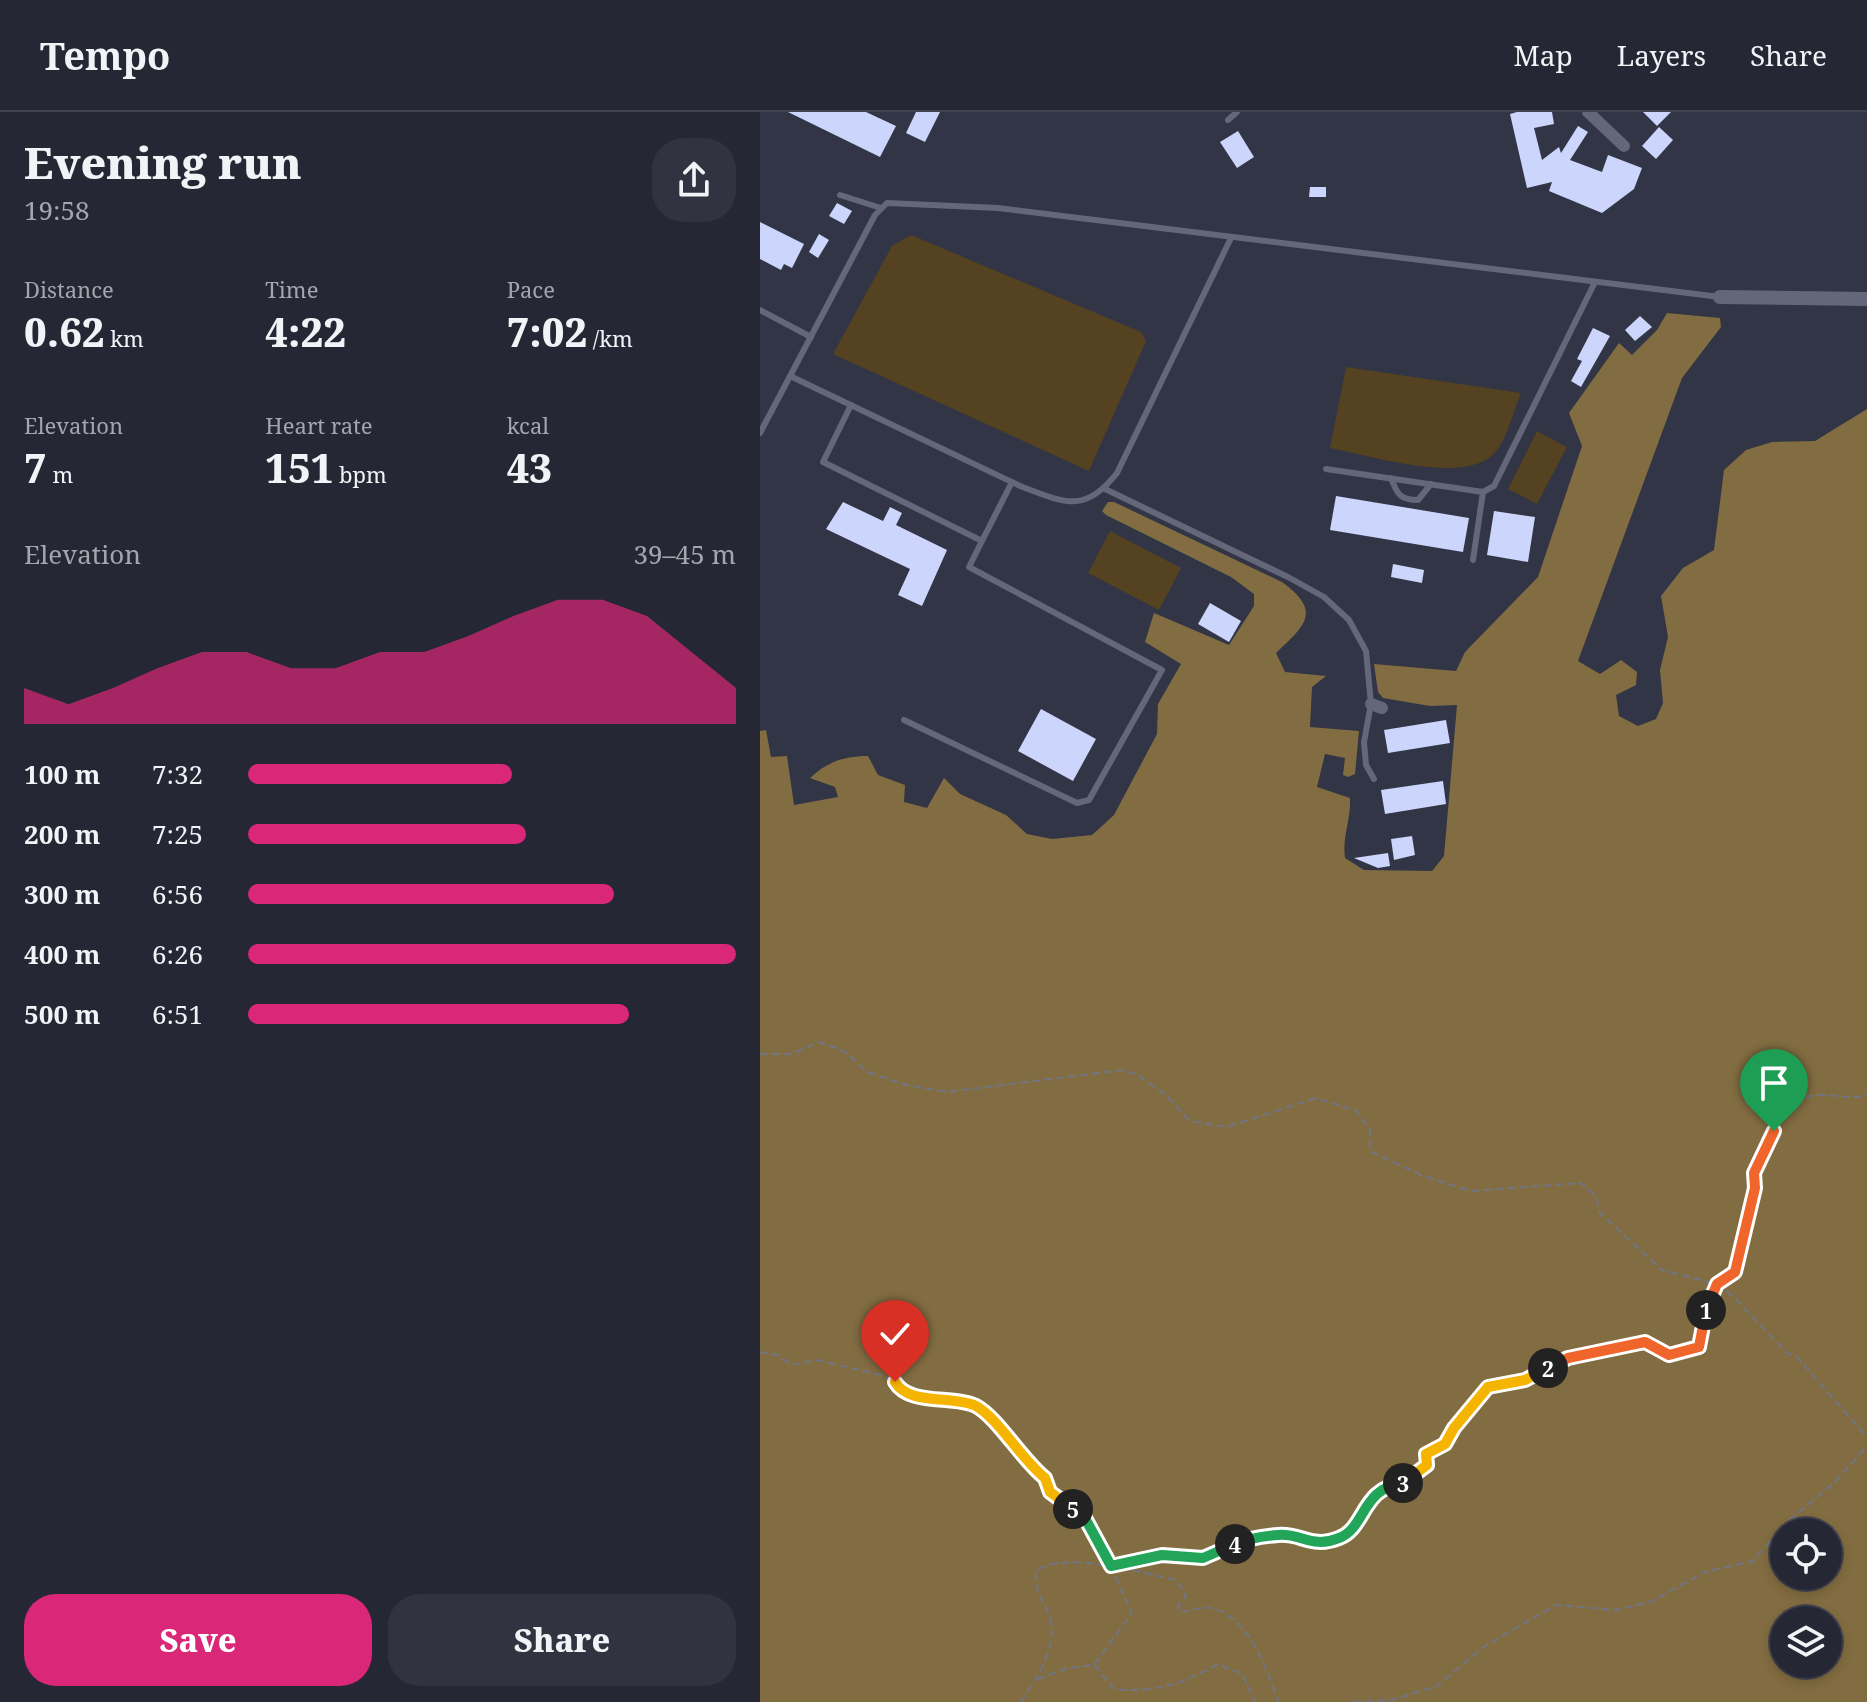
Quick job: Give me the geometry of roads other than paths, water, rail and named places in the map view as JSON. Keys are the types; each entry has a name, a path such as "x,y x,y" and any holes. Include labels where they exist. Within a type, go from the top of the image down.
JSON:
{"street":[{"path":"1588,112 1624,146"},
{"path":"1720,297 1867,299"}],"lane":[{"path":"1228,120 1237,112"},
{"path":"840,195 881,208"},
{"path":"760,433 881,208 887,203 901,201 998,208 1720,297"},
{"path":"790,376 1012,482 1052,498 1080,501 1099,495 1117,473 1231,238"},
{"path":"1326,469 1483,492 1494,486 1595,282"},
{"path":"760,310 811,337"},
{"path":"851,405 823,462 982,541"},
{"path":"1391,478 1398,495 1405,500 1418,500 1431,484"},
{"path":"904,720 1077,803 1089,800 1162,670 969,567 1012,482"},
{"path":"1105,489 1324,597 1349,620 1366,651 1377,706 1364,742 1366,765 1374,779"},
{"path":"1473,560 1483,492"}]}
